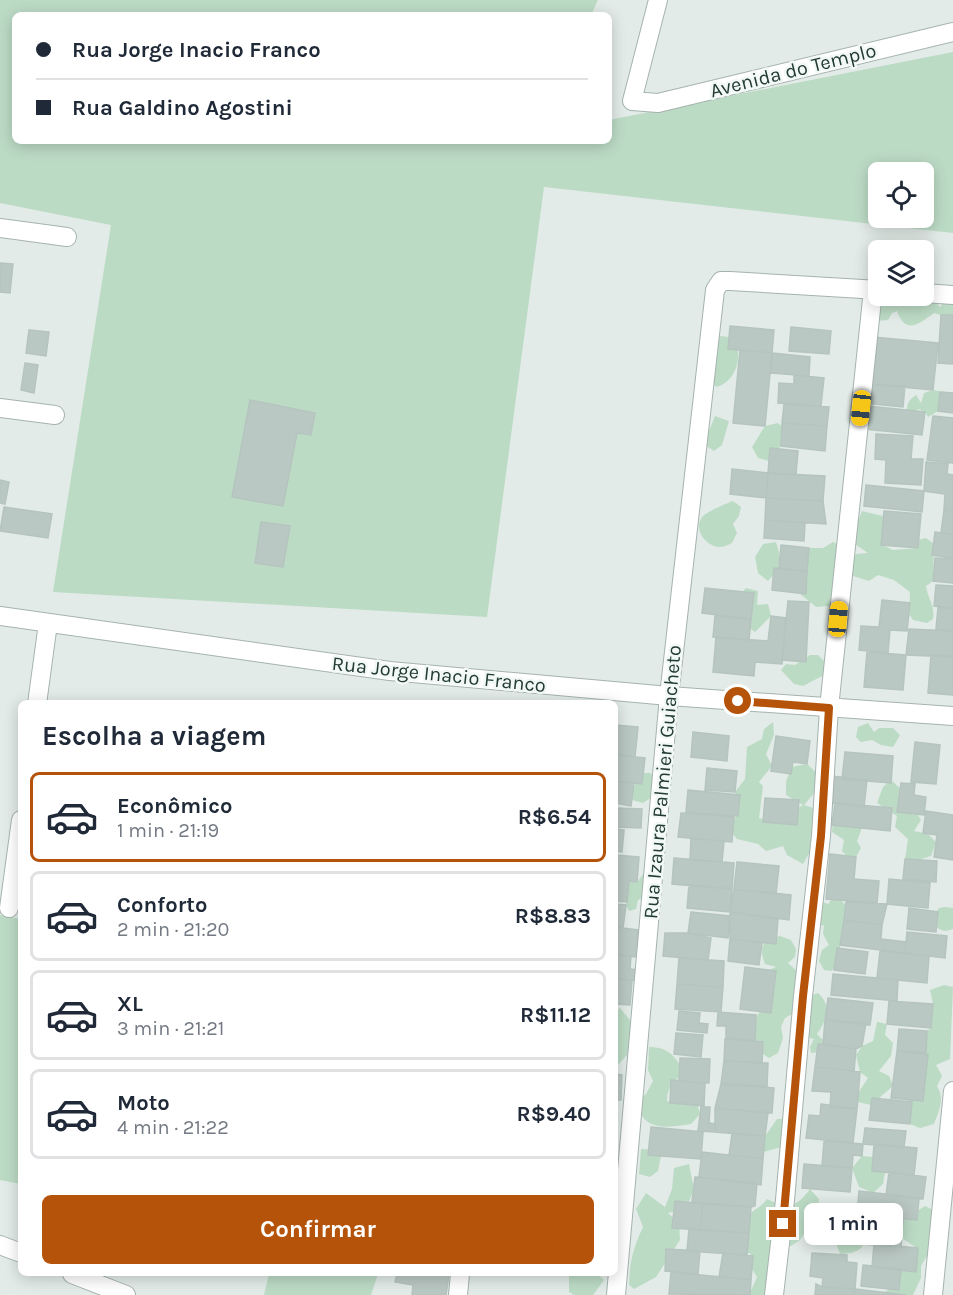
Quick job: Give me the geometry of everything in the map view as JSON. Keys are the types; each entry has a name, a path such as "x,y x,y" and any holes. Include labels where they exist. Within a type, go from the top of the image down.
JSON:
{"street":[{"name":"Avenida do Templo","path":"658,0 632,101 658,103 953,32"},
{"path":"0,228 67,237"},
{"name":"Rua Izaura Palmieri Guiacheto","path":"618,1239 669,696 715,290 722,281 730,280 868,289"},
{"path":"934,294 953,295"},
{"path":"774,1295 821,836 829,708 874,306"},
{"path":"0,408 55,415"},
{"name":"Rua Jorge Inacio Franco","path":"0,616 390,671 669,696 953,716"},
{"path":"38,700 48,623"},
{"path":"9,908 18,842"},
{"path":"933,1295 953,1091"},
{"path":"0,1245 18,1252"},
{"path":"77,1276 126,1295"},
{"path":"458,1295 460,1276"},
{"name":"Rua Izaura Palmieri Guiacheto","path":"616,1295 617,1276"}],"green space":[{"path":"0,0 598,0 592,12 12,12 12,144 612,144 612,119 953,52 953,233 909,228 934,228 934,162 868,162 868,223 544,187 487,617 53,592 111,225 0,203"},
{"path":"947,298 953,298 953,319 934,313 919,323 909,325 901,319 897,311 892,313 888,320 875,321 874,306 934,306 934,301 940,307"},
{"path":"721,336 735,338 738,360 730,379 717,387 711,383 715,339"},
{"path":"933,390 944,392 945,400 938,411 928,417 919,409 913,412 907,410 908,403 914,396 916,395 921,403 924,393"},
{"path":"715,416 729,421 722,445 714,451 703,444 703,434 709,431"},
{"path":"778,423 784,429 781,446 769,461 758,458 752,447 765,426"},
{"path":"733,501 741,507 739,516 733,524 737,533 732,543 723,547 714,546 702,536 700,521 709,512"},
{"path":"862,511 883,516 885,533 882,545 893,550 918,548 918,540 926,538 934,544 933,581 926,586 933,609 933,619 927,623 913,620 909,614 910,592 894,580 878,575 869,581 853,576 851,564 856,554 868,553 855,544 851,530"},
{"path":"776,542 780,563 768,581 758,573 755,557 763,544"},
{"path":"833,542 843,547 835,598 829,606 816,607 799,593 807,578 806,560 809,548 823,548"},
{"path":"746,588 758,591 757,605 768,604 771,616 755,632 748,627 751,619 739,596"},
{"path":"810,655 818,655 825,662 824,675 803,686 794,684 781,670 786,664 795,665"},
{"path":"773,722 774,735 766,754 772,766 759,782 763,786 759,818 776,823 803,805 786,795 786,781 792,767 807,764 821,777 814,793 804,805 813,808 812,828 819,832 817,849 810,852 803,864 787,855 783,846 766,851 758,844 737,839 728,828 738,811 735,792 745,779 747,747 762,739 764,729"},
{"path":"868,723 874,732 879,728 893,728 900,735 893,747 881,745 872,740 861,742 856,737 858,727"},
{"path":"643,773 650,773 659,780 652,797 643,803 632,800 633,788"},
{"path":"891,780 903,791 902,807 905,813 918,815 921,820 914,831 928,834 936,842 931,856 918,860 905,859 908,839 895,827 897,816 877,803 883,787"},
{"path":"842,819 849,827 858,820 862,828 857,841 861,848 856,857 847,856 842,851 844,840 832,832 833,821"},
{"path":"645,872 644,897 638,900 636,909 629,911 626,905 629,881 637,882"},
{"path":"831,899 840,900 847,906 848,912 844,920 847,927 840,945 841,960 831,971 824,970 819,961 822,950 829,945 823,934 824,926 816,923 822,902 829,904"},
{"path":"939,908 953,908 953,929 947,931 939,929 932,923"},
{"path":"0,915 18,918 18,1183 0,1180"},
{"path":"780,936 791,940 796,949 795,957 788,963 800,974 797,1011 785,1018 781,1027 783,1038 778,1053 769,1058 754,1048 752,1029 758,1014 768,1003 769,970 776,967 765,964 762,948 766,942"},
{"path":"944,985 953,987 950,1059 936,1065 942,1076 937,1086 941,1100 934,1124 920,1128 910,1124 902,1117 907,1101 913,1096 919,1072 927,1062 922,1044 927,1031 931,1028 933,1004 930,990"},
{"path":"818,993 825,1002 826,1008 825,1018 817,1034 823,1040 820,1052 811,1053 810,1047 814,1039 805,1032 811,1026 806,1019 809,996"},
{"path":"620,1008 630,1020 630,1036 627,1055 618,1065 618,1009"},
{"path":"877,1022 887,1024 885,1035 893,1043 891,1056 879,1071 889,1076 893,1086 871,1105 858,1102 858,1093 868,1078 860,1072 856,1055 862,1046 873,1041"},
{"path":"649,1047 667,1051 680,1065 679,1077 670,1088 667,1101 697,1103 700,1114 691,1124 657,1126 644,1118 640,1111 638,1101 646,1094 653,1081 648,1070"},
{"path":"777,1119 787,1119 785,1146 760,1153 753,1140 765,1136"},
{"path":"641,1149 655,1150 661,1156 658,1171 650,1177 639,1174"},
{"path":"862,1156 873,1157 872,1171 885,1172 883,1184 873,1193 859,1187 852,1168"},
{"path":"689,1164 694,1189 686,1209 668,1213 679,1223 680,1240 656,1277 634,1289 629,1285 631,1262 643,1227 636,1209 646,1193 665,1207 672,1189 674,1168"},
{"path":"810,1189 819,1199 817,1215 800,1240 791,1246 775,1245 773,1295 749,1295 757,1277 752,1269 753,1256 739,1246 746,1219 767,1199 791,1205 800,1200"},
{"path":"925,1206 933,1210 931,1249 921,1266 921,1278 913,1295 887,1295 885,1292 893,1286 895,1269 907,1262 918,1249 902,1238 903,1220"},
{"path":"836,1210 857,1211 864,1217 864,1244 856,1251 840,1254 829,1224"},
{"path":"269,1276 377,1276 371,1295 264,1295"},
{"path":"569,1276 599,1276 604,1280 593,1295 574,1295 569,1292"}],"building":[{"path":"0,263 13,264 10,293 0,292"},
{"path":"941,315 953,315 953,364 938,363"},
{"path":"730,326 774,330 772,353 728,349"},
{"path":"791,327 831,331 829,354 789,351"},
{"path":"29,330 49,332 46,356 26,353"},
{"path":"873,337 938,343 933,390 868,384"},
{"path":"740,350 772,353 765,426 733,423"},
{"path":"772,353 810,357 809,376 771,373"},
{"path":"25,363 38,365 34,393 21,390"},
{"path":"794,375 824,378 821,406 778,403 779,383 794,384"},
{"path":"868,384 905,386 903,407 864,403"},
{"path":"940,392 953,393 953,413 938,411"},
{"path":"250,400 315,413 311,435 297,433 283,506 232,497"},
{"path":"784,404 829,407 827,426 782,423"},
{"path":"868,406 925,412 922,435 865,429"},
{"path":"933,416 953,418 953,463 927,460"},
{"path":"782,423 827,426 825,451 781,446"},
{"path":"876,434 913,436 911,459 923,459 921,485 885,483 886,460 875,459"},
{"path":"770,448 798,451 796,475 768,473"},
{"path":"926,462 948,464 947,474 953,475 953,511 944,510 945,494 924,491"},
{"path":"732,469 768,473 766,498 730,494"},
{"path":"768,473 825,476 823,501 766,498"},
{"path":"0,480 9,482 5,504 0,503"},
{"path":"866,485 924,491 922,512 864,506"},
{"path":"766,498 823,501 826,524 765,520"},
{"path":"4,507 52,514 48,538 0,531"},
{"path":"944,510 953,511 953,535 941,533"},
{"path":"884,511 921,514 918,548 881,545"},
{"path":"765,520 805,523 804,541 764,538"},
{"path":"261,522 290,526 283,567 255,563"},
{"path":"935,532 953,535 953,558 932,555"},
{"path":"781,545 809,548 807,571 779,569"},
{"path":"935,558 953,559 953,583 933,581"},
{"path":"774,568 807,571 806,594 772,590"},
{"path":"936,585 953,586 953,608 934,606"},
{"path":"705,588 754,593 751,619 702,613"},
{"path":"882,600 910,603 907,631 890,630 888,653 859,650 861,626 879,627"},
{"path":"788,601 809,602 806,662 782,660"},
{"path":"938,608 953,608 953,631 936,629"},
{"path":"715,616 751,619 749,640 713,637"},
{"path":"771,616 786,618 782,664 755,662 754,676 713,672 716,637 768,641"},
{"path":"909,629 953,631 953,657 906,655"},
{"path":"867,652 906,655 903,690 864,687"},
{"path":"931,655 953,656 953,695 928,693"},
{"path":"618,725 638,727 635,757 618,754"},
{"path":"693,732 729,736 727,761 691,757"},
{"path":"776,736 810,741 807,764 793,762 791,774 771,771"},
{"path":"915,742 940,745 936,784 911,782"},
{"path":"845,752 893,756 891,783 842,779"},
{"path":"618,755 645,758 642,784 618,781"},
{"path":"707,768 737,771 735,792 705,790"},
{"path":"831,776 867,780 864,807 829,803"},
{"path":"618,781 634,783 631,806 618,804"},
{"path":"901,783 915,784 914,795 926,797 924,815 897,812"},
{"path":"688,790 740,795 738,816 686,812"},
{"path":"765,798 799,800 797,825 763,822"},
{"path":"835,803 892,808 890,831 832,825"},
{"path":"618,808 642,809 641,828 618,827"},
{"path":"926,811 953,815 953,860 934,857 937,835 923,833"},
{"path":"681,813 734,817 732,842 678,837"},
{"path":"618,829 624,830 622,852 618,851"},
{"path":"691,838 724,841 722,862 690,860"},
{"path":"830,854 856,857 854,879 879,881 877,903 826,899"},
{"path":"618,855 639,857 637,882 629,881 627,902 618,901"},
{"path":"674,858 734,863 732,889 672,884"},
{"path":"905,859 937,861 936,882 903,879"},
{"path":"737,862 779,866 776,894 734,889"},
{"path":"889,879 930,883 928,908 887,904"},
{"path":"689,885 732,889 730,912 687,908"},
{"path":"734,889 791,895 789,920 730,912"},
{"path":"846,902 887,904 882,925 844,920"},
{"path":"618,904 626,905 623,928 618,927"},
{"path":"909,908 938,912 936,932 907,929"},
{"path":"691,912 730,916 728,938 688,933"},
{"path":"730,912 778,919 776,944 730,939"},
{"path":"844,920 882,925 881,939 906,942 905,953 840,945"},
{"path":"618,927 638,930 635,957 618,954"},
{"path":"907,932 947,936 945,958 905,953"},
{"path":"665,933 688,933 711,938 708,960 663,956"},
{"path":"730,939 762,943 759,965 728,961"},
{"path":"837,948 868,952 865,974 834,970"},
{"path":"880,951 929,956 927,983 877,978"},
{"path":"618,954 631,956 630,969 638,970 637,981 618,978"},
{"path":"679,958 724,961 723,987 677,984"},
{"path":"745,967 776,971 771,1013 740,1009"},
{"path":"833,974 898,980 897,1001 831,995"},
{"path":"618,978 632,980 630,1005 618,1004"},
{"path":"677,984 723,987 721,1012 675,1009"},
{"path":"828,998 873,1003 870,1025 825,1020"},
{"path":"889,1001 933,1004 931,1028 887,1024"},
{"path":"679,1011 700,1013 699,1023 708,1024 707,1033 677,1030"},
{"path":"718,1012 756,1015 755,1040 726,1038 726,1026 717,1026"},
{"path":"825,1020 866,1023 862,1046 856,1049 823,1044"},
{"path":"899,1029 927,1031 926,1053 897,1051"},
{"path":"676,1033 703,1035 701,1057 674,1054"},
{"path":"725,1039 763,1042 762,1063 724,1061"},
{"path":"818,1044 856,1049 854,1071 815,1067"},
{"path":"897,1051 928,1055 923,1101 891,1098"},
{"path":"680,1058 710,1059 709,1083 679,1081"},
{"path":"724,1061 768,1063 767,1086 721,1084"},
{"path":"815,1067 860,1072 857,1109 830,1107 831,1092 812,1091"},
{"path":"618,1074 622,1075 621,1100 618,1100"},
{"path":"671,1080 705,1083 704,1106 670,1103"},
{"path":"721,1084 774,1088 772,1113 715,1108"},
{"path":"872,1098 912,1102 910,1124 869,1120"},
{"path":"821,1104 857,1109 853,1143 806,1138 809,1115 820,1116"},
{"path":"701,1107 710,1107 709,1123 715,1124 715,1132 698,1131"},
{"path":"715,1108 768,1113 765,1136 715,1132"},
{"path":"651,1127 703,1132 701,1159 648,1155"},
{"path":"865,1128 906,1131 904,1147 863,1144"},
{"path":"732,1134 765,1136 763,1159 729,1155"},
{"path":"824,1141 863,1144 862,1156 853,1155 852,1168 822,1166"},
{"path":"874,1144 917,1148 914,1175 872,1171"},
{"path":"702,1152 763,1159 761,1185 699,1177"},
{"path":"804,1164 852,1168 850,1192 802,1188"},
{"path":"889,1172 926,1177 923,1199 886,1195"},
{"path":"695,1177 757,1183 755,1206 692,1202"},
{"path":"859,1191 919,1198 917,1220 857,1214"},
{"path":"675,1201 703,1204 700,1230 672,1228"},
{"path":"703,1204 751,1207 749,1233 700,1230"},
{"path":"864,1217 903,1220 901,1247 862,1244"},
{"path":"689,1229 749,1233 747,1255 687,1251"},
{"path":"874,1244 918,1248 916,1272 872,1267"},
{"path":"666,1249 700,1251 698,1274 665,1271"},
{"path":"723,1253 753,1256 751,1280 719,1277"},
{"path":"812,1253 847,1255 847,1262 857,1263 855,1289 822,1287 823,1278 810,1276"},
{"path":"863,1265 901,1269 899,1290 861,1286"},
{"path":"671,1272 751,1280 750,1295 669,1294"},
{"path":"396,1276 449,1276 446,1295 412,1295 413,1285 395,1282"},
{"path":"816,1284 822,1287 855,1289 854,1295 815,1295"},
{"path":"855,1289 906,1295 854,1295"}],"route":[{"path":"738,701 829,708 821,836 803,996 783,1224"}]}
